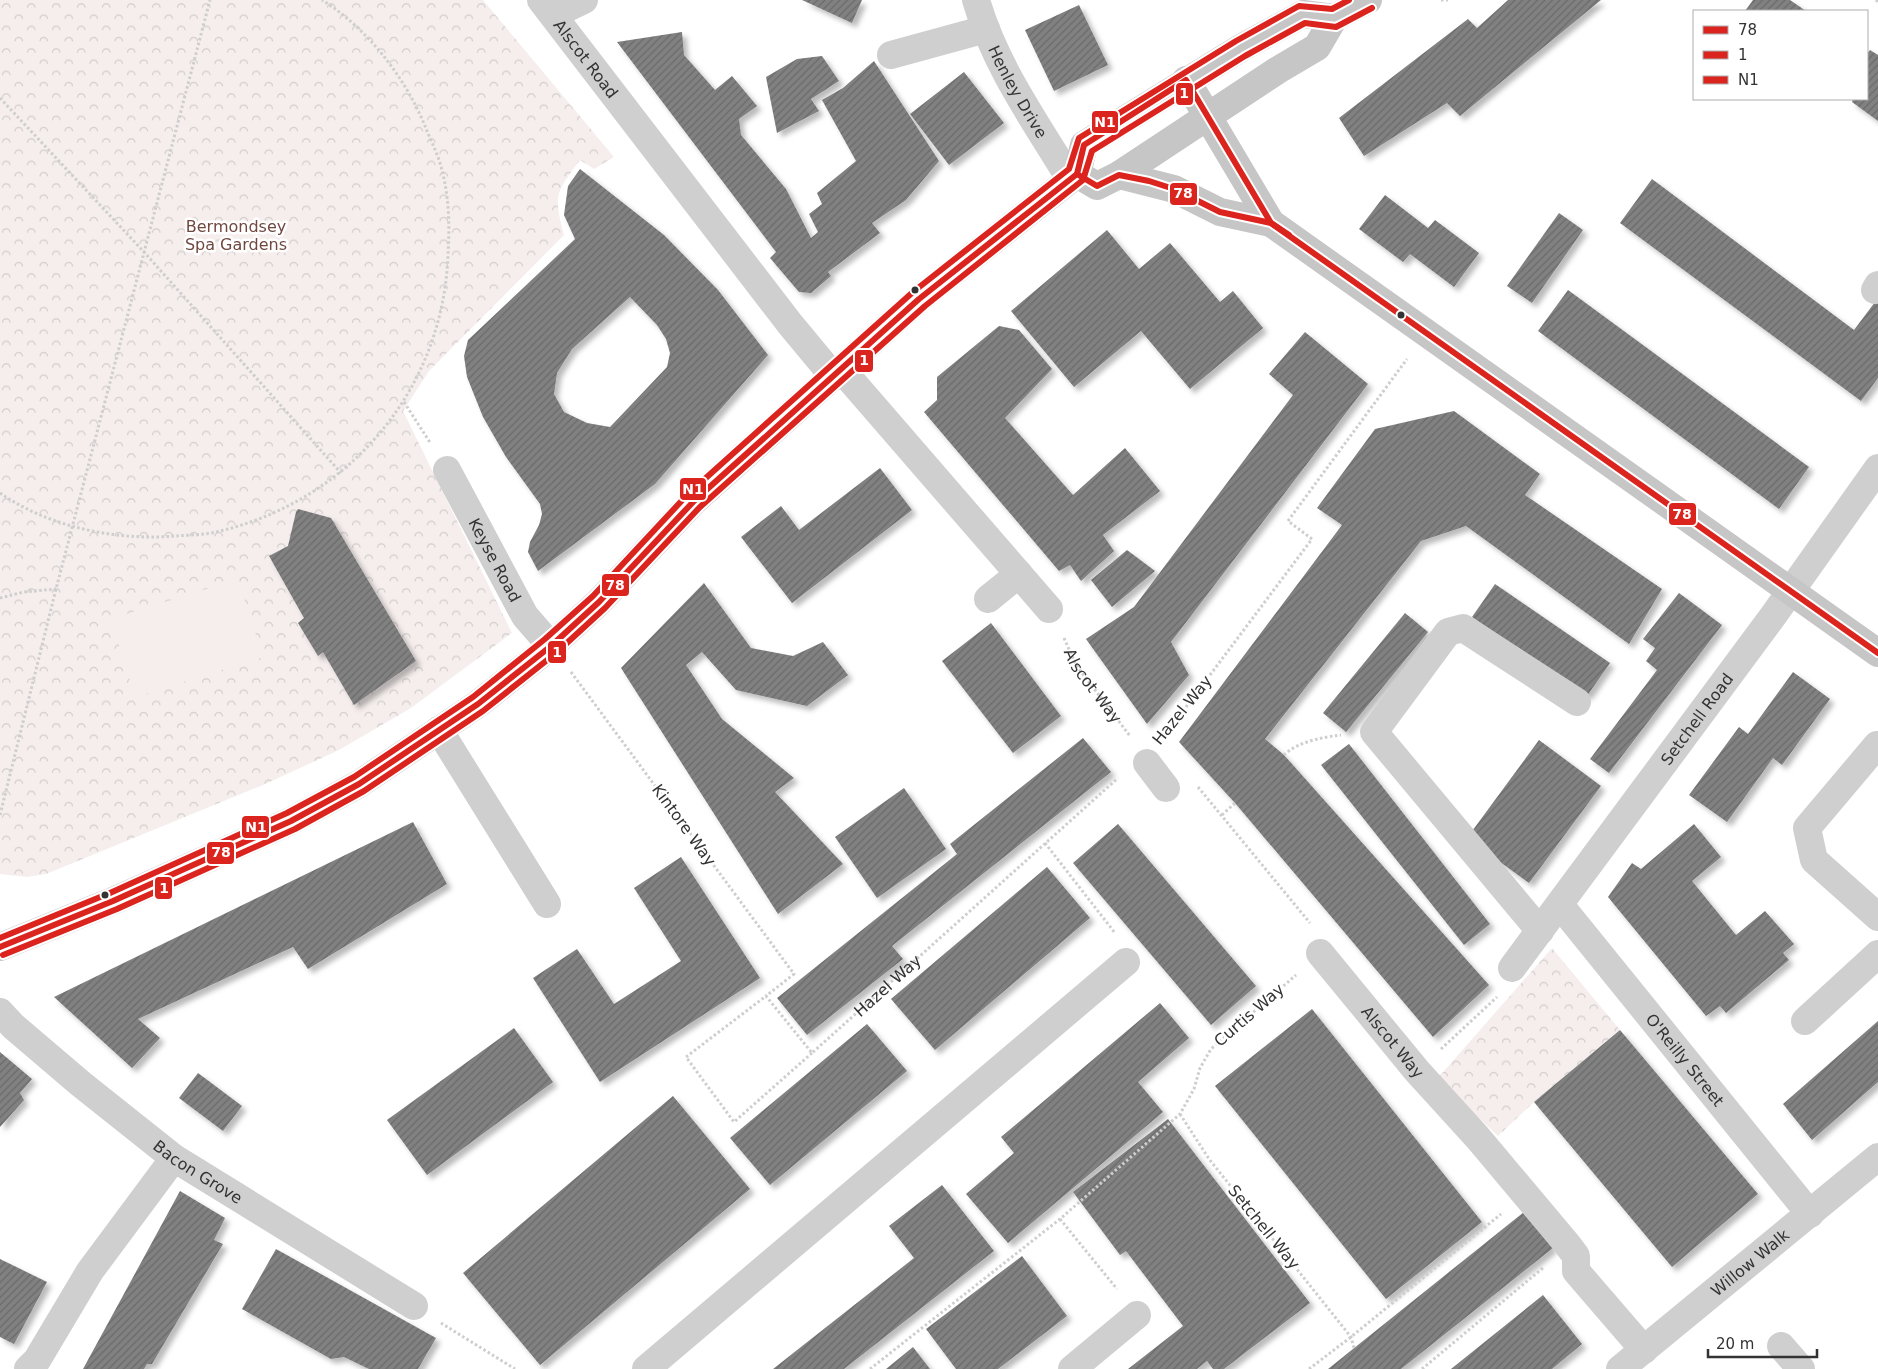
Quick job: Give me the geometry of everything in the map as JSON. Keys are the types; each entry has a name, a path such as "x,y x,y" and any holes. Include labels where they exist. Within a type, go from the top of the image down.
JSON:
{"main road":[{"path":"1073,177 1097,186 1119,175 1317,47 1334,18 1368,0"},
{"path":"0,947 113,901 291,821 359,784 478,704 551,646 599,602 694,501 919,299 1073,177 1084,145 1186,80 1303,14 1334,18"},
{"path":"1186,80 1271,223"},
{"path":"1119,175 1174,189 1220,212 1271,223 1394,309 1442,346 1792,590 1878,653"}],"street":[{"path":"547,8 584,0"},
{"name":"Henley Drive","path":"976,0 986,29 1008,78 1073,177"},
{"name":"Alscot Road","path":"547,8 778,308 1049,609"},
{"path":"891,55 986,29"},
{"name":"Setchell Road","path":"1512,968 1792,590 1878,468"},
{"name":"Keyse Road","path":"447,470 525,616 551,646"},
{"path":"988,599 1019,574"},
{"path":"1540,931 1374,732 1448,632 1463,628 1577,702"},
{"path":"439,730 547,904"},
{"path":"1877,745 1807,828 1814,860 1878,917"},
{"path":"1140,752 1166,788"},
{"name":"O'Reilly Street","path":"1560,905 1810,1214"},
{"name":"Alscot Way","path":"1320,953 1417,1071 1567,1244 1576,1256 1576,1271 1644,1350"},
{"path":"1805,1021 1878,954"},
{"path":"646,1369 1126,962"},
{"name":"Bacon Grove","path":"0,1012 12,1026 81,1084 174,1158 414,1306"},
{"name":"Willow Walk","path":"1620,1369 1878,1157"},
{"path":"28,1369 37,1360 90,1271 174,1158"},
{"path":"1072,1369 1138,1315"},
{"path":"1781,1346 1801,1369"}],"path":[{"path":"0,815 56,589 210,0"},
{"path":"0,493 14,503 72,527 146,538 215,533 282,510 341,473 376,440 404,402 432,346 447,286 450,223 439,162 415,103 381,52 336,8 322,0"},
{"path":"1441,0 1448,1"},
{"path":"0,98 144,252 341,473"},
{"name":"Hazel Way","path":"1162,739 1312,539 1288,521 1407,359"},
{"path":"404,402 447,470"},
{"path":"0,598 24,592 56,589"},
{"name":"Alscot Way","path":"1062,634 1076,665 1140,752"},
{"name":"Kintore Way","path":"551,646 794,974 766,996"},
{"path":"1284,755 1290,750 1326,737 1374,732"},
{"path":"1166,788 1186,773 1222,814 1318,932 1320,953"},
{"name":"Hazel Way","path":"766,996 686,1057 734,1122 1122,774"},
{"path":"1222,814 1235,802"},
{"path":"1045,843 1133,956 1126,962"},
{"name":"Curtis Way","path":"870,1369 1060,1218 1180,1114 1194,1089 1196,1077 1211,1048 1320,953"},
{"path":"1439,1051 1500,995 1512,968"},
{"path":"766,996 812,1053"},
{"name":"Setchell Way","path":"1180,1114 1209,1159 1352,1337"},
{"path":"1309,1369 1352,1337 1525,1194"},
{"path":"1060,1218 1138,1315"},
{"path":"1422,1369 1554,1259 1567,1244"},
{"path":"414,1306 515,1369"},
{"path":"1352,1337 1354,1348"}],"green space":[{"name":"Bermondsey Spa Gardens","path":"0,0 483,0 614,157 594,169 580,160 561,187 559,194 558,211 564,235 429,371 403,411 512,633 411,708 339,750 263,785 46,874 27,877 0,874"},
{"path":"238,579 263,657 135,697 111,619"},
{"path":"1552,948 1620,1030 1534,1102 1498,1136 1437,1079"}],"building":[{"path":"802,0 862,0 852,23"},
{"path":"1508,0 1601,0 1460,116 1447,103 1364,156 1339,118 1468,19 1477,28"},
{"path":"1753,0 1790,0 1805,10 1746,10"},
{"path":"1079,5 1108,65 1054,91 1025,30"},
{"path":"682,32 684,55 715,90 732,76 757,106 739,119 741,135 786,189 811,238 818,232 809,214 822,204 817,193 856,161 822,100 843,88 874,61 939,161 906,200 872,223 880,233 828,272 831,276 811,293 799,292 770,258 776,252 617,42"},
{"path":"1870,50 1878,55 1878,121 1852,102 1853,100 1868,100 1868,53"},
{"path":"822,56 839,81 811,99 819,111 777,133 766,77 797,59"},
{"path":"964,72 1004,123 949,165 910,114"},
{"path":"580,169 664,235 718,290 768,355 655,484 538,571 528,552 530,542 539,525 542,514 540,504 506,457 483,417 467,377 464,356 468,340 575,239 564,215 568,186","holes":["630,297 657,325 666,339 670,353 667,367 610,427 587,423 564,412 554,394 557,373 572,349"]},
{"path":"1652,179 1854,330 1878,298 1878,378 1861,401 1620,223"},
{"path":"1385,195 1428,228 1435,220 1479,253 1454,287 1410,254 1403,262 1359,229"},
{"path":"1559,213 1583,230 1532,303 1507,286"},
{"path":"1107,230 1139,269 1170,243 1220,302 1233,291 1263,328 1190,389 1141,331 1074,387 1011,311"},
{"path":"1568,290 1809,467 1779,509 1538,331"},
{"path":"999,326 1019,330 1052,369 1005,418 1073,495 1125,448 1160,491 1103,535 1114,551 1081,581 1070,565 1059,571 924,412 937,400 937,377"},
{"path":"1305,332 1368,384 1171,642 1189,675 1147,724 1086,639 1134,607 1293,395 1269,374"},
{"path":"1454,411 1540,474 1525,495 1662,589 1629,644 1466,526 1421,541 1265,739 1284,755 1489,985 1433,1037 1235,803 1179,742 1342,525 1317,508 1375,429"},
{"path":"880,468 912,510 792,603 741,537 781,506 799,530"},
{"path":"298,509 331,518 416,661 354,705 323,652 318,656 298,623 304,618 269,556 288,546"},
{"path":"1127,550 1155,571 1112,607 1091,580"},
{"path":"704,583 751,648 793,656 823,642 848,675 807,706 736,690 702,652 686,665 722,719 794,778 775,792 843,864 778,914 621,668"},
{"path":"1495,584 1610,663 1587,696 1472,617"},
{"path":"1679,593 1722,625 1609,773 1590,759 1657,670 1646,661 1655,648 1643,639"},
{"path":"1405,613 1428,632 1346,732 1323,713"},
{"path":"991,623 1061,716 1013,753 942,661"},
{"path":"1793,672 1830,699 1782,765 1773,758 1727,822 1689,795 1739,727 1748,734"},
{"path":"1083,738 1111,772 892,946 903,959 807,1035 777,998 957,854 950,844"},
{"path":"1539,740 1601,786 1529,883 1467,838"},
{"path":"1349,744 1490,924 1464,945 1321,765"},
{"path":"904,788 946,849 877,898 835,837"},
{"path":"413,822 447,884 308,969 293,947 138,1019 160,1038 132,1068 54,997"},
{"path":"1118,824 1256,986 1211,1025 1073,863"},
{"path":"1694,824 1721,857 1692,881 1736,935 1765,911 1794,944 1783,953 1789,960 1726,1013 1720,1006 1706,1016 1608,897 1632,863 1641,869"},
{"path":"681,857 760,978 600,1082 533,978 577,949 614,1004 681,961 634,888"},
{"path":"1047,867 1090,918 935,1050 891,999"},
{"path":"1160,1003 1189,1038 1138,1082 1163,1112 1008,1243 966,1194 1014,1153 1001,1137"},
{"path":"1312,1009 1482,1222 1386,1299 1215,1086"},
{"path":"1878,1021 1878,1082 1812,1140 1783,1104"},
{"path":"867,1024 907,1071 770,1185 730,1138"},
{"path":"514,1028 553,1082 427,1175 387,1120"},
{"path":"1620,1030 1758,1194 1672,1267 1534,1102"},
{"path":"0,1052 32,1079 20,1093 24,1100 0,1127"},
{"path":"198,1073 242,1106 223,1131 179,1098"},
{"path":"673,1096 750,1189 540,1365 463,1273"},
{"path":"1168,1119 1310,1303 1224,1369 1213,1369 1207,1361 1197,1369 1128,1369 1183,1326 1126,1251 1120,1255 1073,1192"},
{"path":"942,1185 994,1251 844,1369 773,1369 914,1258 889,1226"},
{"path":"180,1191 225,1218 214,1240 223,1244 152,1364 147,1364 144,1369 83,1369"},
{"path":"1524,1212 1553,1248 1401,1369 1328,1369"},
{"path":"276,1249 436,1338 418,1369 369,1369 344,1357 331,1359 242,1309"},
{"path":"1022,1256 1067,1316 998,1369 956,1369 926,1329"},
{"path":"0,1259 47,1282 14,1344 0,1337"},
{"path":"1543,1295 1582,1344 1552,1369 1451,1369"},
{"path":"913,1347 930,1369 886,1369"}],"transit line":[{"name":"N1","path":"0,938 110,893 287,813 354,777 473,697 545,639 593,596 688,494 913,292 1069,169 1079,138 1236,41 1299,6 1332,9 1349,0"},
{"name":"1","path":"3,955 117,909 295,829 364,791 483,711 556,653 605,608 700,507 925,306 1083,180 1092,151 1245,56 1305,23 1336,27 1372,8"},
{"name":"78","path":"0,947 113,901 291,821 359,784 478,704 551,646 599,602 694,501 919,299 1077,174 1084,145 1186,80 1271,223 1878,653"},
{"name":"78","path":"1077,174 1097,186 1119,175 1149,181 1174,189 1220,212 1271,223 1289,235"}]}
